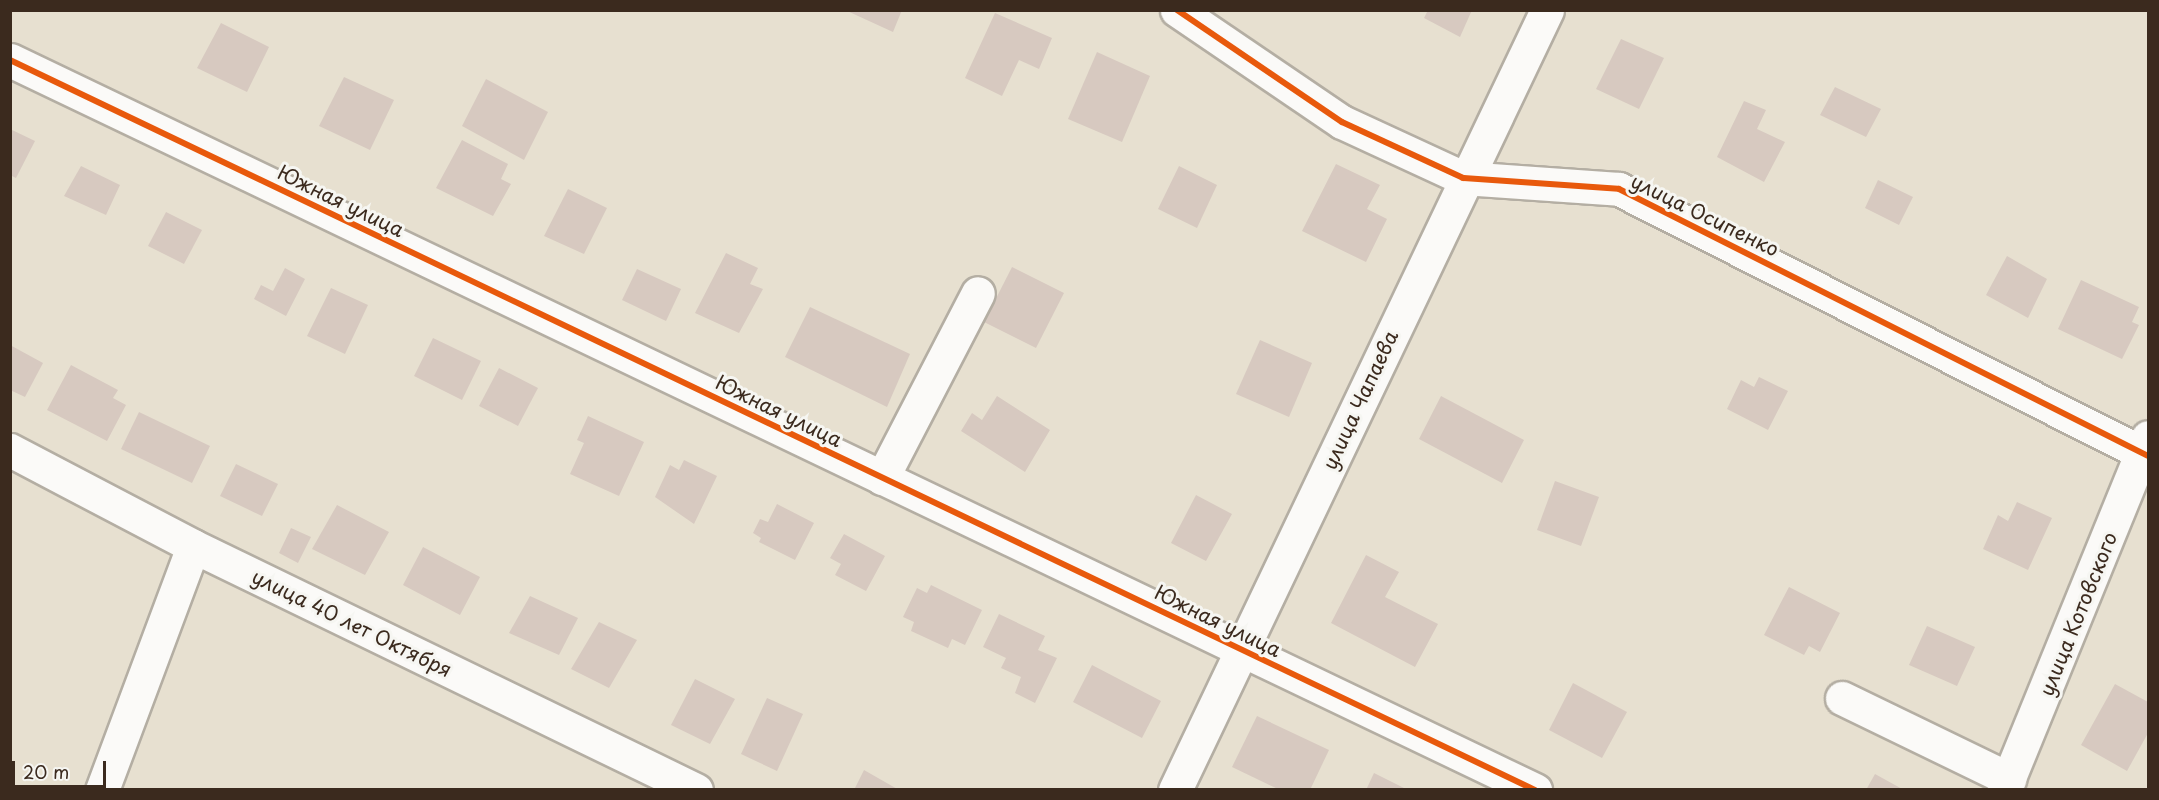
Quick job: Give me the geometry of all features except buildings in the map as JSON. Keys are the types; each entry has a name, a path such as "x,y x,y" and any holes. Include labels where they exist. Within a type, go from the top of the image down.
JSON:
{"street":[{"name":"улица Осипенко","path":"1177,10 1342,122 1464,177 1619,189 2146,448"},
{"name":"улица Чапаева","path":"1175,789 1244,652 1464,177 1547,10"},
{"name":"Южная улица","path":"10,60 1244,652 1535,789"},
{"path":"882,478 978,293"},
{"name":"улица Котовского","path":"2007,784 2146,448"},
{"name":"улица 40 лет Октября","path":"10,450 193,546 696,789"},
{"path":"102,789 193,546"},
{"path":"1842,698 2007,784"}],"cycle path":[{"path":"1177,10 1342,122 1463,178 1619,189 2148,456"},
{"path":"10,60 1535,790"}]}
